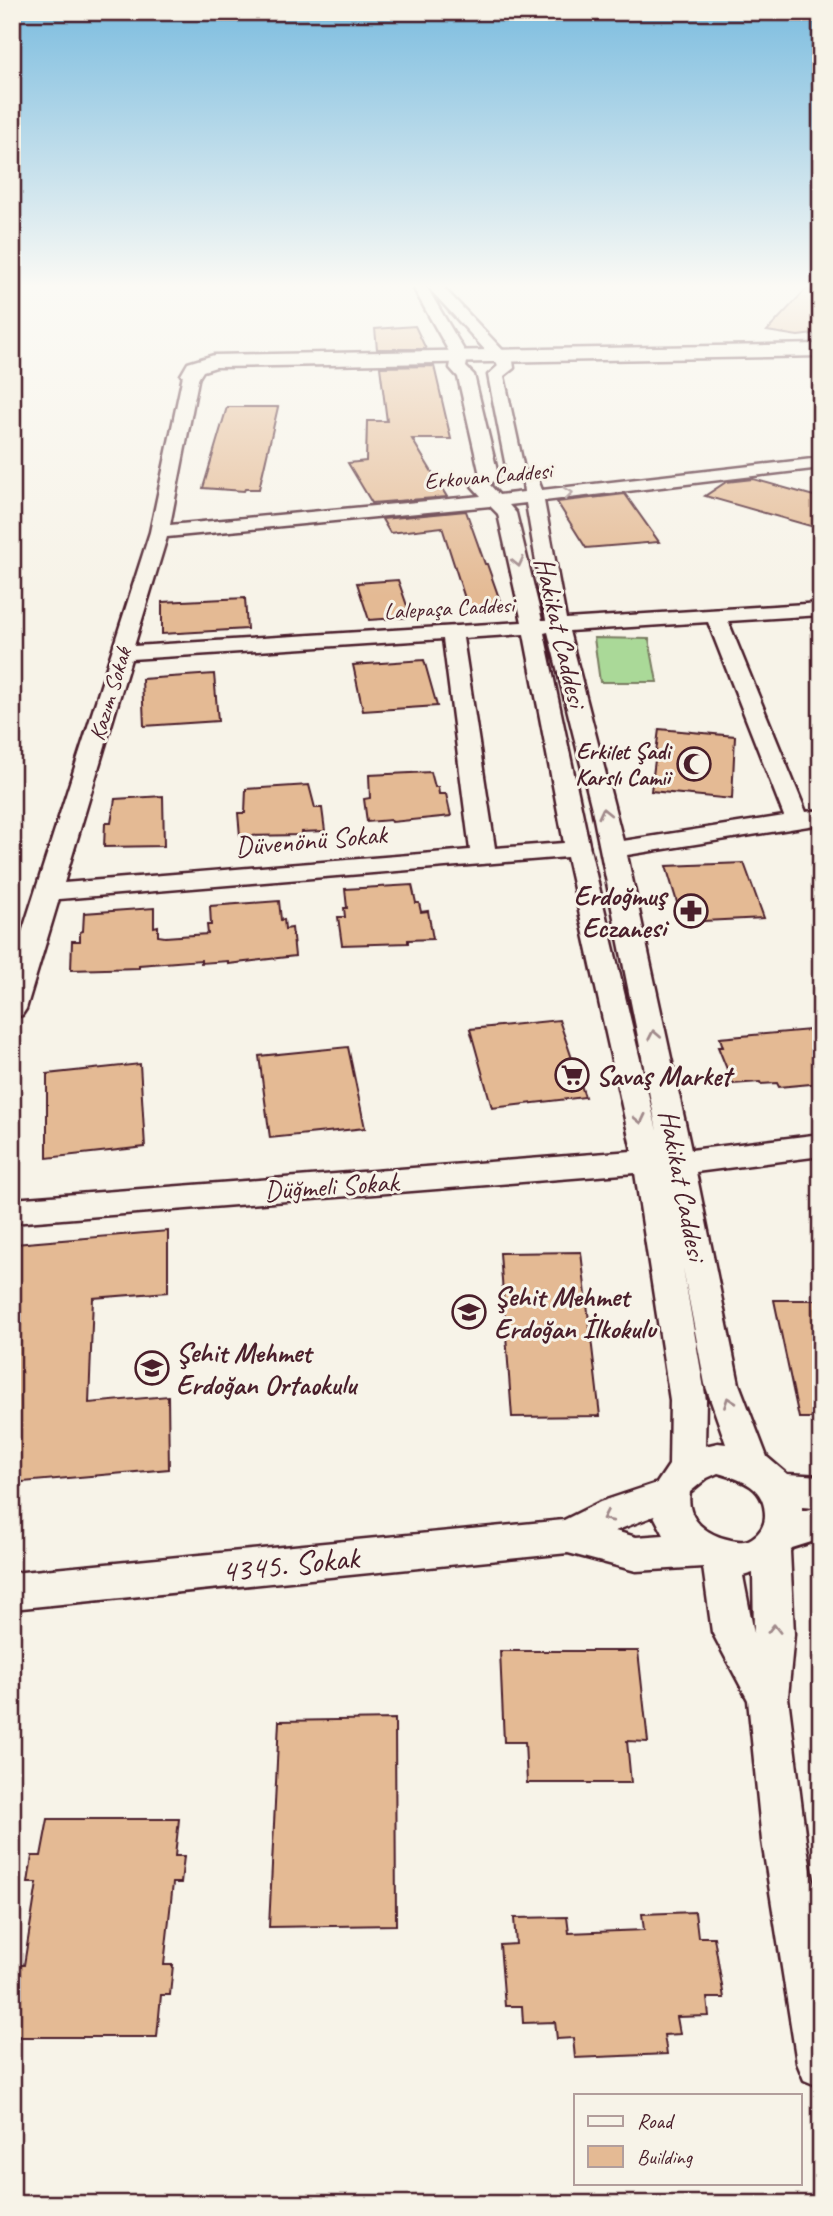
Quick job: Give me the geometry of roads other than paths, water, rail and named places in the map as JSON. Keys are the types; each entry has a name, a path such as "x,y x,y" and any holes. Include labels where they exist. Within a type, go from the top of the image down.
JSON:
{"street":[{"name":"Kazım Sokak","path":"12,1009 160,526 188,389"},
{"path":"469,389 489,475 488,493"},
{"name":"Hakikat Caddesi","path":"501,389 516,472 532,489 545,627 578,849 722,1384 765,1478"},
{"name":"Erkovan Caddesi","path":"532,489 821,450"},
{"name":"Erkovan Caddesi","path":"160,526 821,463"},
{"name":"Hakikat Caddesi","path":"488,493 507,513 545,627 613,850 651,1022 688,1400 679,1481"},
{"name":"Lalepaşa Caddesi","path":"122,653 821,609"},
{"path":"613,850 809,818 716,616"},
{"path":"452,632 484,858"},
{"name":"Düvenönü Sokak","path":"50,892 578,849"},
{"name":"Düğmeli Sokak","path":"12,1211 664,1162 821,1145"},
{"path":"821,1492 765,1478 735,1460 718,1458 701,1462 679,1481 671,1510 677,1525 688,1539 712,1553 739,1558 757,1555 776,1541 821,1522"},
{"path":"765,1478 785,1504 786,1520 776,1541 774,1634 768,1697 784,1841 821,2063"},
{"name":"4345. Sokak","path":"568,1536 679,1481"},
{"name":"4345. Sokak","path":"12,1591 568,1536 636,1553 712,1553"},
{"path":"712,1553 732,1632 768,1697"}],"place":[{"name":"Erkilet Şadi Karslı Camii","path":"694,764"},
{"name":"Erdoğmuş Eczanesi","path":"691,911"},
{"name":"Savaş Market","path":"572,1075"},
{"name":"Şehit Mehmet Erdoğan İlkokulu","path":"469,1312"},
{"name":"Şehit Mehmet Erdoğan Ortaokulu","path":"152,1368"}]}
